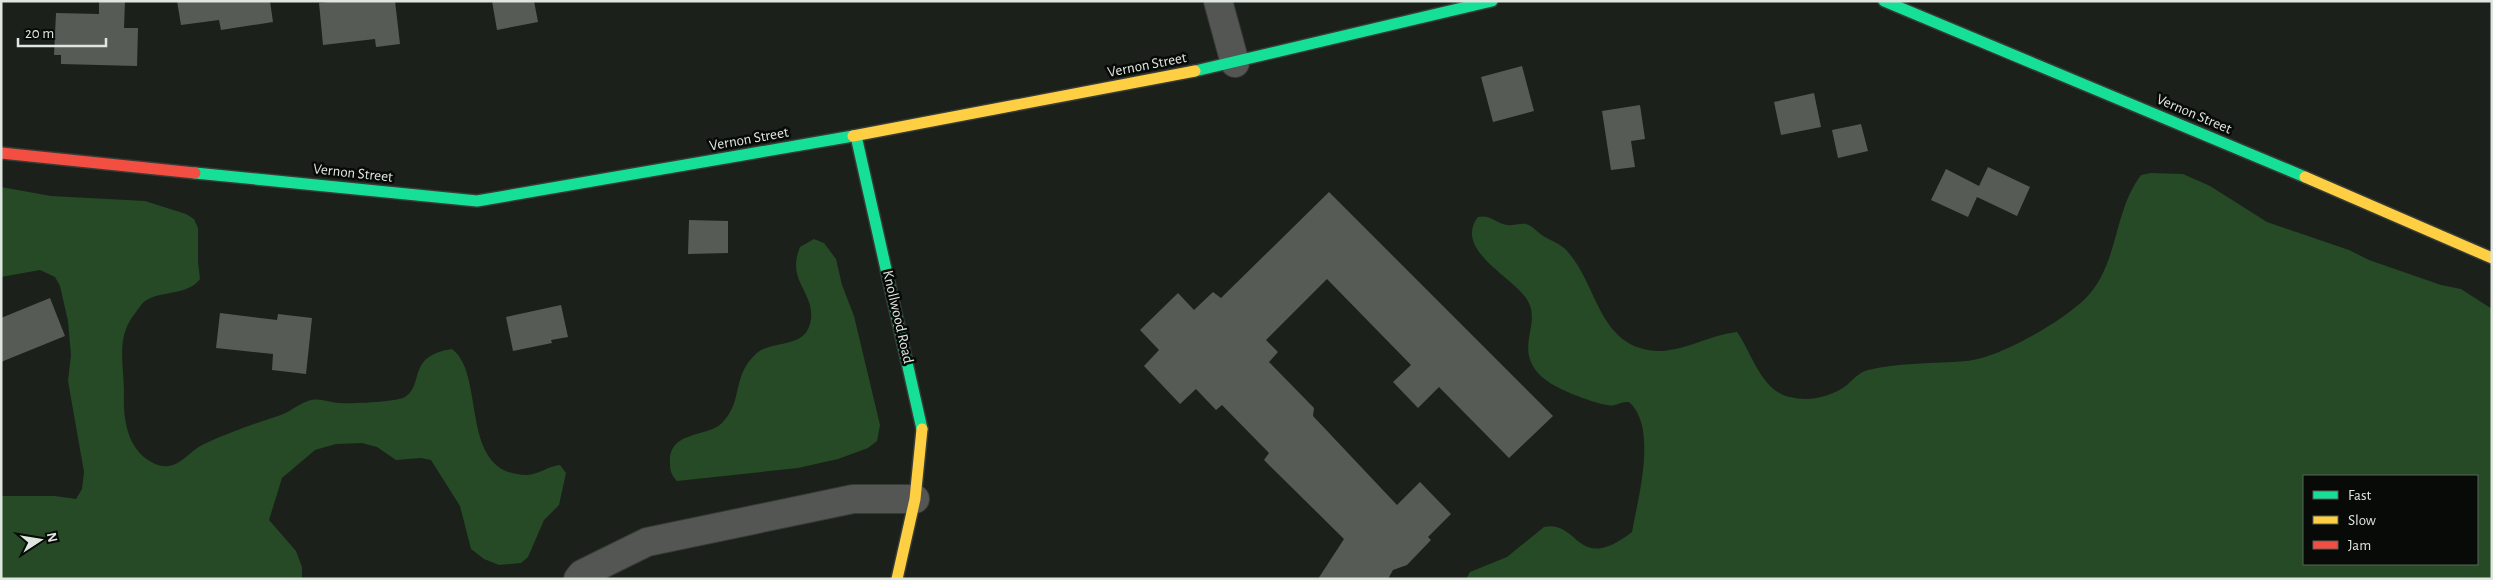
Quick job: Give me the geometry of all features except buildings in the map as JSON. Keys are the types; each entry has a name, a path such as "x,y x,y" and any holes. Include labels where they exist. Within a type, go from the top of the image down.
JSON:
{"street":[{"path":"1218,1 1235,63"},
{"name":"Vernon Street","path":"1,153 477,201 856,136 1235,63 1492,1"},
{"name":"Vernon Street","path":"1891,2 2281,166 2492,258"},
{"name":"Knollwood Road","path":"856,136 922,426 916,499 897,579"},
{"path":"578,579 582,574 647,542 853,499 916,499"}],"green space":[{"path":"2151,173 2183,174 2210,186 2267,222 2349,250 2369,260 2441,285 2461,289 2492,309 2492,579 1466,579 1470,572 1507,557 1544,527 1556,527 1565,531 1580,543 1589,547 1600,548 1614,544 1632,532 1644,464 1643,428 1638,413 1629,402 1610,405 1582,398 1547,381 1533,366 1528,346 1532,317 1531,308 1519,290 1487,262 1479,251 1473,240 1472,229 1478,217 1490,218 1507,225 1526,224 1565,249 1577,264 1608,323 1618,335 1631,345 1648,350 1670,350 1737,332 1758,370 1772,387 1790,397 1812,399 1834,393 1859,374 1868,370 1880,367 1979,359 1995,354 2046,328 2076,307 2097,284 2111,254 2125,205 2141,175"},
{"path":"1,187 51,196 145,201 186,214 194,219 198,228 200,279 195,284 181,291 159,295 145,301 133,316 124,334 122,353 125,420 130,438 141,454 148,460 160,466 173,465 204,444 282,415 312,400 352,403 400,399 411,391 422,364 428,358 452,349 462,362 469,380 476,422 482,442 491,459 505,471 527,475 560,465 566,473 559,505 544,520 528,557 521,563 499,565 484,559 471,549 460,506 431,460 421,458 396,460 377,447 362,443 336,444 315,450 282,478 269,520 296,551 302,567 302,579 1,579 1,496 55,496 76,499 82,489 84,472 68,381 71,355 68,321 60,286 55,277 40,270 1,277"},
{"path":"814,239 824,243 836,259 842,285 854,316 880,425 877,441 868,448 838,459 798,468 677,481 670,467 671,453 675,445 689,436 715,428 722,423 729,415 733,406 744,370 757,353 772,346 797,340 808,329 811,309 796,269 800,247"}],"traffic: fast":[{"path":"1195,71 1492,1"},
{"path":"1884,1 2305,177"},
{"path":"195,173 477,201 853,136"},
{"path":"856,136 922,429"}],"traffic: slow":[{"path":"853,136 1195,71"},
{"path":"2305,177 2492,258"},
{"path":"897,579 915,499 922,429"}],"traffic: jam":[{"path":"1,153 195,173"}]}
